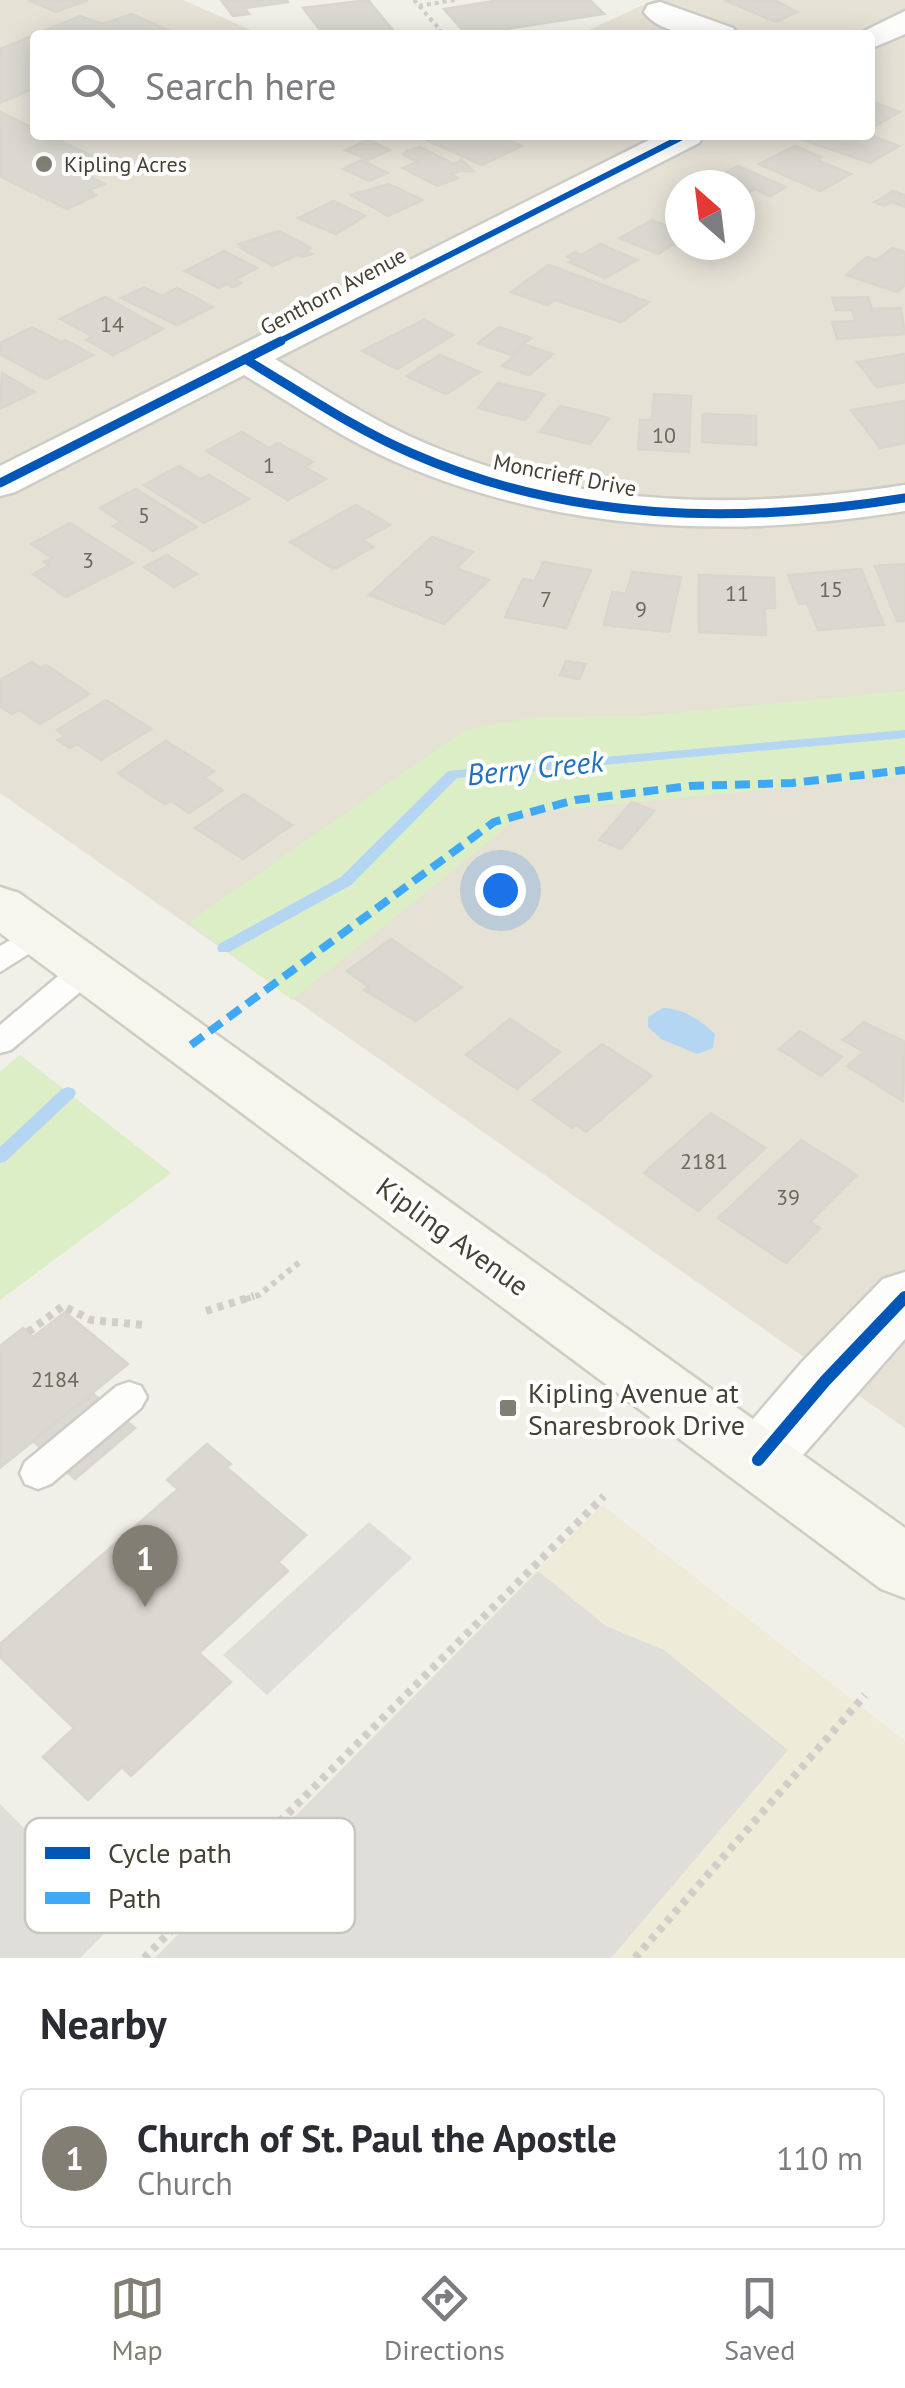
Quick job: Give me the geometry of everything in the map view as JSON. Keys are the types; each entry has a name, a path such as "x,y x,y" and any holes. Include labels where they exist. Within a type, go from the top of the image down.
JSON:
{"main road":[{"name":"Kipling Avenue","path":"13,934 94,973 905,1567"}],"street":[{"path":"660,12 708,30"},
{"path":"875,36 905,21"},
{"name":"Genthorn Avenue","path":"0,483 676,140"},
{"name":"Moncrieff Drive","path":"245,360 410,452 470,476 539,494 607,508 688,515 784,515 905,498"},
{"path":"758,1460 825,1381 905,1297"}],"lane":[{"path":"0,1042 94,973"},
{"path":"38,1473 129,1396"}],"path":[{"path":"414,0 440,30"},
{"path":"419,6 454,0"},
{"path":"206,1311 260,1296 301,1260"},
{"path":"28,1332 63,1306 78,1318 108,1326 144,1324"},
{"path":"283,1818 604,1496"},
{"path":"636,1958 865,1695"},
{"path":"144,1958 169,1933"}],"shaded area":[{"path":"0,0 183,0 251,30 30,30 30,140 875,140 875,30 589,30 654,0 905,0 905,1428 0,793"},
{"path":"602,1505 905,1741 905,1958 154,1958 179,1933 355,1933 355,1818 292,1818"},
{"path":"369,1522 412,1558 267,1695 223,1655"},
{"path":"538,1571 606,1626 664,1650 788,1750 611,1958 155,1958 180,1933 355,1933 355,1818 294,1818"},
{"path":"0,1804 25,1829 25,1933 105,1933 80,1958 0,1958"}],"green space":[{"path":"905,691 905,776 524,813 292,1000 189,922 466,729 537,717 641,716"},
{"path":"20,1055 171,1173 0,1300 0,1072"}],"water":[{"path":"663,1008 685,1013 704,1024 715,1034 713,1048 697,1054 661,1039 648,1027 648,1017"}],"building":[{"path":"28,0 88,0 56,12"},
{"path":"221,0 288,2 245,8 249,14 233,16"},
{"path":"368,0 393,30 320,30 303,8"},
{"path":"499,0 590,0 604,14 500,30 463,30 444,9"},
{"path":"724,0 774,0 797,12 776,22"},
{"name":"Kipling Acres","path":"131,14 168,30 46,30 80,16 103,24"},
{"name":"Kipling Acres","path":"30,37 30,90 0,103 0,49"},
{"path":"875,103 900,112 875,126"},
{"name":"Kipling Acres","path":"0,112 30,127 30,140 59,140 99,159 77,169 104,184 89,190 96,195 67,209 0,176"},
{"path":"875,137 899,146 870,163 803,140 875,140"},
{"path":"368,140 390,150 368,160 345,150"},
{"path":"426,140 508,140 522,146 482,165"},
{"path":"795,146 851,174 820,191 759,164"},
{"path":"420,147 454,164 461,160 474,171 451,174 458,178 438,186 403,168 417,162 403,155 406,151"},
{"path":"362,160 388,173 369,181 343,169"},
{"path":"755,173 786,187 770,196 755,189"},
{"path":"389,184 422,200 388,216 351,195"},
{"path":"893,191 905,195 905,207 874,202"},
{"path":"334,201 365,216 336,234 298,218"},
{"path":"652,220 665,226 665,250 658,254 620,238"},
{"path":"279,231 311,248 306,251 312,254 297,255 273,266 239,244"},
{"path":"601,244 637,260 605,278 569,262 573,260 567,257 575,252 581,255"},
{"path":"892,248 905,252 905,285 897,292 846,275 867,257 877,260"},
{"path":"224,251 257,268 235,280 241,283 219,288 185,271"},
{"path":"549,265 649,302 621,322 555,300 547,305 511,292"},
{"path":"144,287 162,296 177,288 213,307 177,325 121,298"},
{"path":"105,297 163,329 113,355 86,340 92,336 60,319"},
{"path":"868,297 872,309 901,308 905,334 837,339 832,322 855,321 852,310 836,310 832,298"},
{"path":"424,320 453,335 397,369 362,351"},
{"path":"32,327 93,355 46,379 0,354 0,343"},
{"path":"499,327 531,338 510,355 478,343"},
{"path":"526,345 553,354 529,375 502,366"},
{"path":"905,354 905,382 877,387 857,362"},
{"path":"440,355 480,372 446,394 406,376"},
{"path":"2,373 35,392 0,409"},
{"path":"498,383 545,394 525,420 478,408"},
{"path":"654,394 691,396 689,452 638,449 640,420 652,420"},
{"path":"905,401 905,443 880,448 851,410"},
{"path":"560,406 609,418 590,444 540,432"},
{"path":"703,414 756,416 756,445 702,442"},
{"path":"242,432 269,448 278,443 313,462 305,467 326,479 288,500 206,451"},
{"path":"179,466 201,479 209,475 249,499 204,523 144,485"},
{"path":"136,489 197,527 153,551 113,526 121,522 100,508"},
{"path":"356,505 390,525 363,540 373,547 334,569 290,542"},
{"path":"70,523 133,563 66,597 33,574 49,565 44,562 52,558 31,544"},
{"path":"432,537 473,552 456,568 489,580 444,624 369,595"},
{"path":"167,555 197,574 174,587 144,567"},
{"path":"543,562 591,570 566,628 505,617 523,579 535,581"},
{"path":"905,564 905,621 897,621 875,566"},
{"path":"861,569 884,625 818,630 807,603 799,604 788,575"},
{"path":"632,572 681,577 669,632 604,625 612,592 626,594"},
{"path":"699,575 774,578 775,608 765,608 766,635 699,632"},
{"path":"566,661 586,664 579,679 560,675"},
{"path":"32,662 41,668 46,665 89,694 40,724 19,710 12,714 0,706 0,680"},
{"path":"106,700 151,729 101,760 77,744 70,748 58,740 65,736 57,730"},
{"path":"166,741 214,771 204,778 223,790 189,813 171,801 165,804 118,773"},
{"path":"244,794 292,825 243,859 195,828"},
{"path":"632,802 654,811 621,849 599,840"},
{"path":"391,939 462,987 416,1021 364,990 369,987 347,971"},
{"path":"510,1019 560,1052 517,1089 466,1055"},
{"path":"864,1022 905,1042 903,1101 847,1066 864,1052 843,1040"},
{"path":"800,1031 842,1057 821,1076 779,1049"},
{"path":"602,1044 652,1076 586,1132 576,1125 572,1128 533,1100"},
{"path":"711,1113 765,1148 698,1211 644,1173"},
{"path":"801,1140 857,1175 810,1222 820,1228 786,1263 718,1218"},
{"path":"65,1312 128,1364 0,1468 0,1346 23,1328 33,1337"},
{"path":"92,1393 135,1428 75,1479 33,1441"},
{"path":"207,1444 231,1464 226,1467 306,1535 278,1562 288,1571 199,1653 231,1682 131,1776 122,1767 88,1800 43,1757 74,1728 0,1657 0,1644 178,1489 167,1480"}],"waterway":[{"name":"Berry Creek","path":"224,948 346,881 453,774 905,734"},
{"name":"Berry Creek","path":"0,1157 68,1093"}],"marked path":[{"path":"191,1045 494,822 575,800 690,786 792,783 905,770"}],"cycle path":[{"path":"0,483 676,140"},
{"path":"245,359 411,453 530,494 592,506 718,516 781,514 905,498"},
{"path":"758,1460 825,1381 905,1297"}],"place":[{"name":"Kipling Acres","path":"44,164"},
{"name":"Kipling Avenue at Snaresbrook Drive","path":"508,1408"},
{"name":"Church of St. Paul the Apostle","path":"145,1607"}]}
